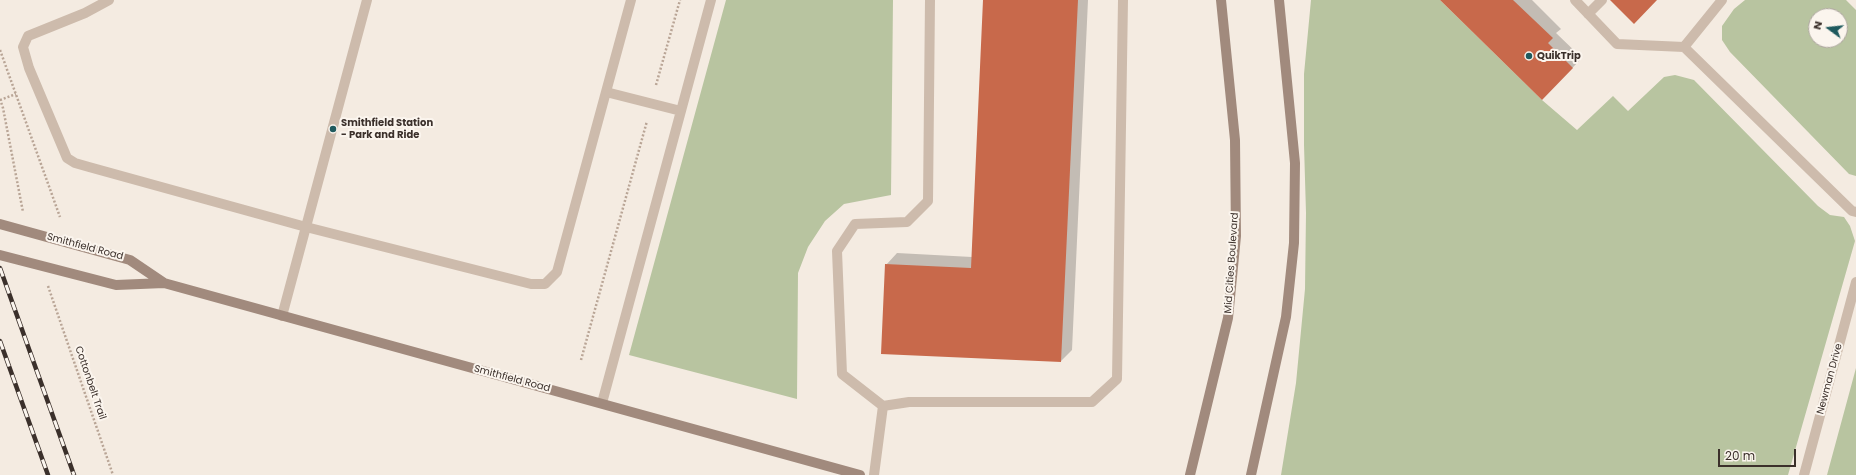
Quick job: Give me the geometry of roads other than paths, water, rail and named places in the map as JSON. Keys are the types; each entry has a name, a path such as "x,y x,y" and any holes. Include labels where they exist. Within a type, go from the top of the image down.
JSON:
{"main road":[{"name":"Mid Cities Boulevard","path":"1190,475 1228,318 1236,236 1235,140 1221,0"},
{"path":"1252,475 1286,317 1294,243 1295,163 1279,0"},
{"name":"Smithfield Road","path":"0,224 130,260 164,284"},
{"name":"Smithfield Road","path":"0,255 116,285 164,284 860,475"}],"street":[{"path":"109,0 85,13 28,36 23,47 29,68 67,158 75,164 531,284 545,284 557,272 631,0"},
{"path":"282,316 367,0"},
{"path":"602,403 711,0"},
{"path":"930,0 928,201 907,222 855,224 837,251 842,374 883,406 909,402 1092,402 1117,379 1123,0"},
{"path":"1575,0 1617,44 1684,47 1852,211 1856,212"},
{"path":"1588,14 1602,0"},
{"path":"1684,47 1722,0"},
{"path":"606,92 681,111"},
{"name":"Newman Drive","path":"1804,475 1856,282"},
{"path":"874,475 883,406"}],"railway":[{"path":"0,268 74,475"},
{"path":"0,341 48,475"}],"place":[{"name":"QuikTrip","path":"1529,56"},
{"name":"Smithfield Station - Park and Ride","path":"333,129"}]}
